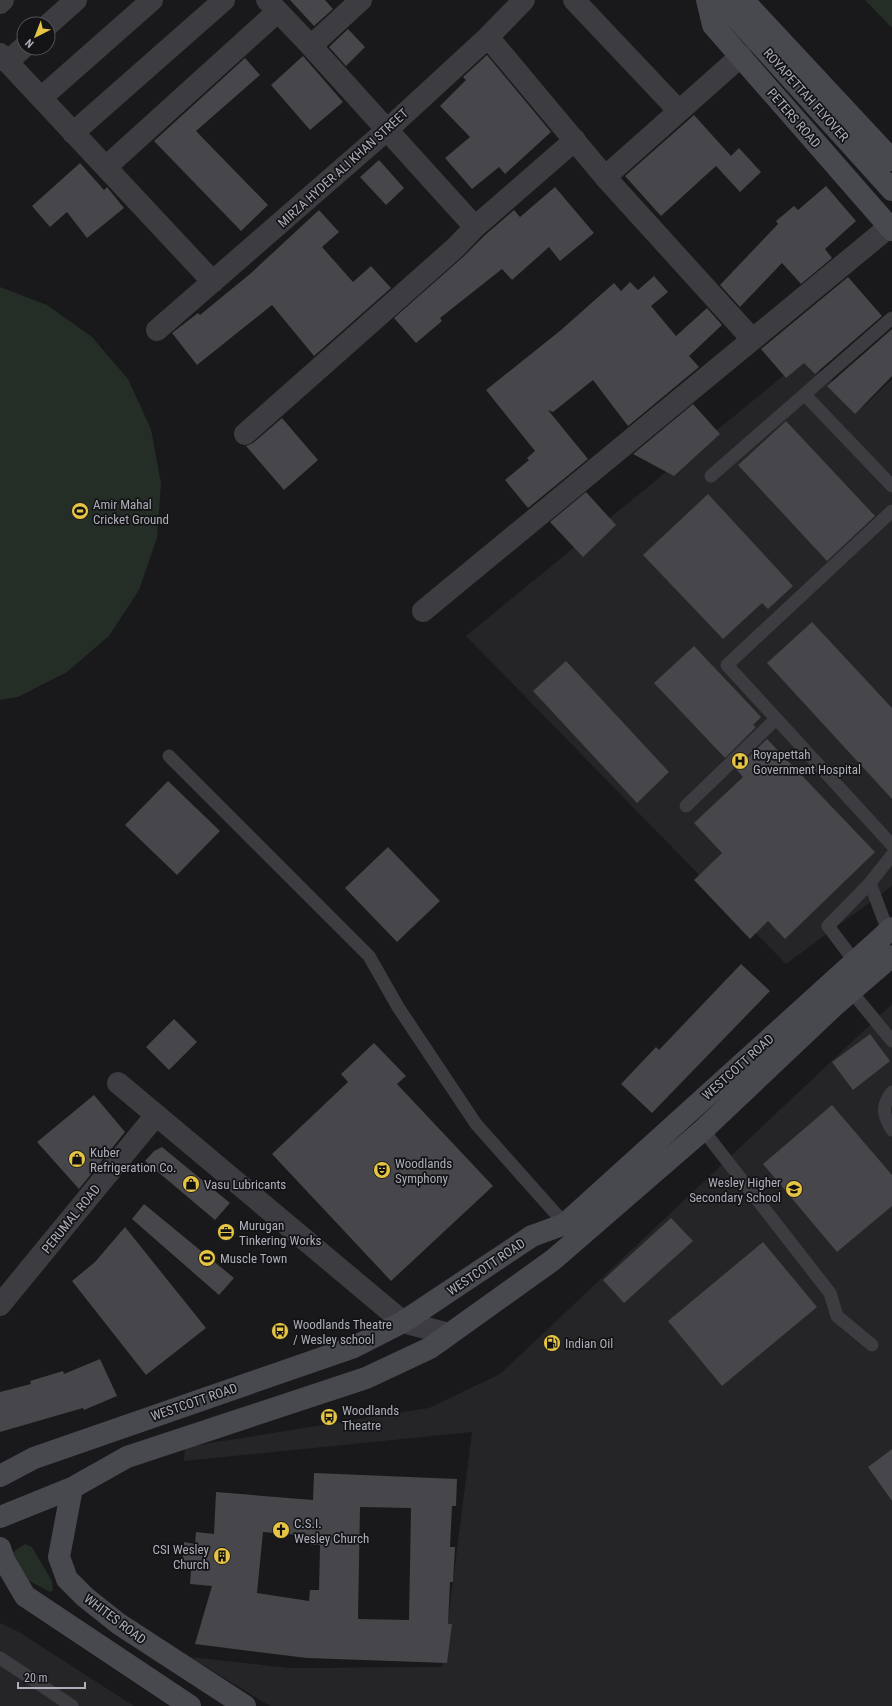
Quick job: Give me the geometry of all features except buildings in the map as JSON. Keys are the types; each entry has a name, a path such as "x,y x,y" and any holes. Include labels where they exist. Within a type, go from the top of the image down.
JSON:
{"main road":[{"name":"PETERS ROAD","path":"707,0 713,24 891,228"},
{"name":"ROYAPETTAH FLYOVER","path":"720,0 892,190"},
{"path":"743,0 892,160"},
{"name":"WESTCOTT ROAD","path":"0,1476 34,1458 354,1347 403,1322 532,1236 566,1224 890,929"},
{"name":"WESTCOTT ROAD","path":"0,1517 72,1488 127,1457 366,1378 430,1348 552,1260 702,1130 851,991 892,956"},
{"name":"WHITES ROAD","path":"72,1488 59,1557 67,1578 85,1597 119,1624 245,1706"},
{"path":"0,1548 4,1560 24,1596 190,1706"}],"street":[{"path":"0,3 3,0"},
{"path":"56,18 76,0"},
{"path":"41,98 152,0"},
{"path":"73,133 224,0"},
{"path":"311,46 361,0"},
{"name":"MIRZA HYDER ALI KHAN STREET","path":"157,330 388,129 488,37 524,0"},
{"path":"574,0 679,111"},
{"path":"106,168 272,6 388,129 475,227"},
{"path":"488,37 605,177 752,339"},
{"path":"16,51 4,58 213,282"},
{"path":"605,177 741,56"},
{"path":"245,434 455,248 475,227 575,140"},
{"path":"423,611 752,339 891,228"},
{"path":"118,1083 403,1322 449,1334"},
{"name":"PERUMAL ROAD","path":"0,1305 156,1114"}],"lane":[{"path":"711,476 892,318"},
{"path":"805,395 892,486"},
{"path":"892,511 727,665 892,845"},
{"path":"686,806 776,719"},
{"path":"169,756 369,956 398,1007 476,1124 566,1224"},
{"path":"854,962 828,926 870,883 892,855"},
{"path":"870,883 890,929"},
{"path":"851,991 892,1040"},
{"path":"892,1092 885,1101 885,1118 892,1130"},
{"path":"702,1130 830,1293 837,1316 872,1345"},
{"path":"0,1658 72,1706"}],"shaded area":[{"path":"865,0 892,0 892,27 891,27"},
{"name":"Amir Mahal Cricket Ground","path":"0,287 47,305 92,337 128,379 151,429 161,483 157,538 139,590 109,636 67,672 18,697 0,700"},
{"name":"Royapettah Government Hospital","path":"805,358 863,407 892,379 892,886 786,964 466,636"},
{"name":"Wesley Higher Secondary School","path":"892,1004 892,1706 270,1706 190,1657 289,1668 442,1667 472,1432 184,1461 185,1447 429,1408 500,1374"},
{"path":"25,1544 32,1547 52,1581 53,1590 50,1592 11,1571 12,1553"},
{"path":"0,1623 19,1632 134,1706 0,1706"}],"place":[{"name":"Amir Mahal Cricket Ground","path":"80,511"},
{"name":"Royapettah Government Hospital","path":"740,761"},
{"name":"Kuber Refrigeration Co.","path":"77,1159"},
{"name":"Woodlands Symphony","path":"382,1170"},
{"name":"Vasu Lubricants","path":"191,1184"},
{"name":"Wesley Higher Secondary School","path":"794,1189"},
{"name":"Murugan Tinkering Works","path":"226,1232"},
{"name":"Muscle Town","path":"207,1258"},
{"name":"Woodlands Theatre / Wesley school","path":"280,1331"},
{"name":"Indian Oil","path":"552,1343"},
{"name":"Woodlands Theatre","path":"329,1417"},
{"name":"C.S.I. Wesley Church","path":"281,1530"},
{"name":"CSI Wesley Church","path":"222,1556"}]}
